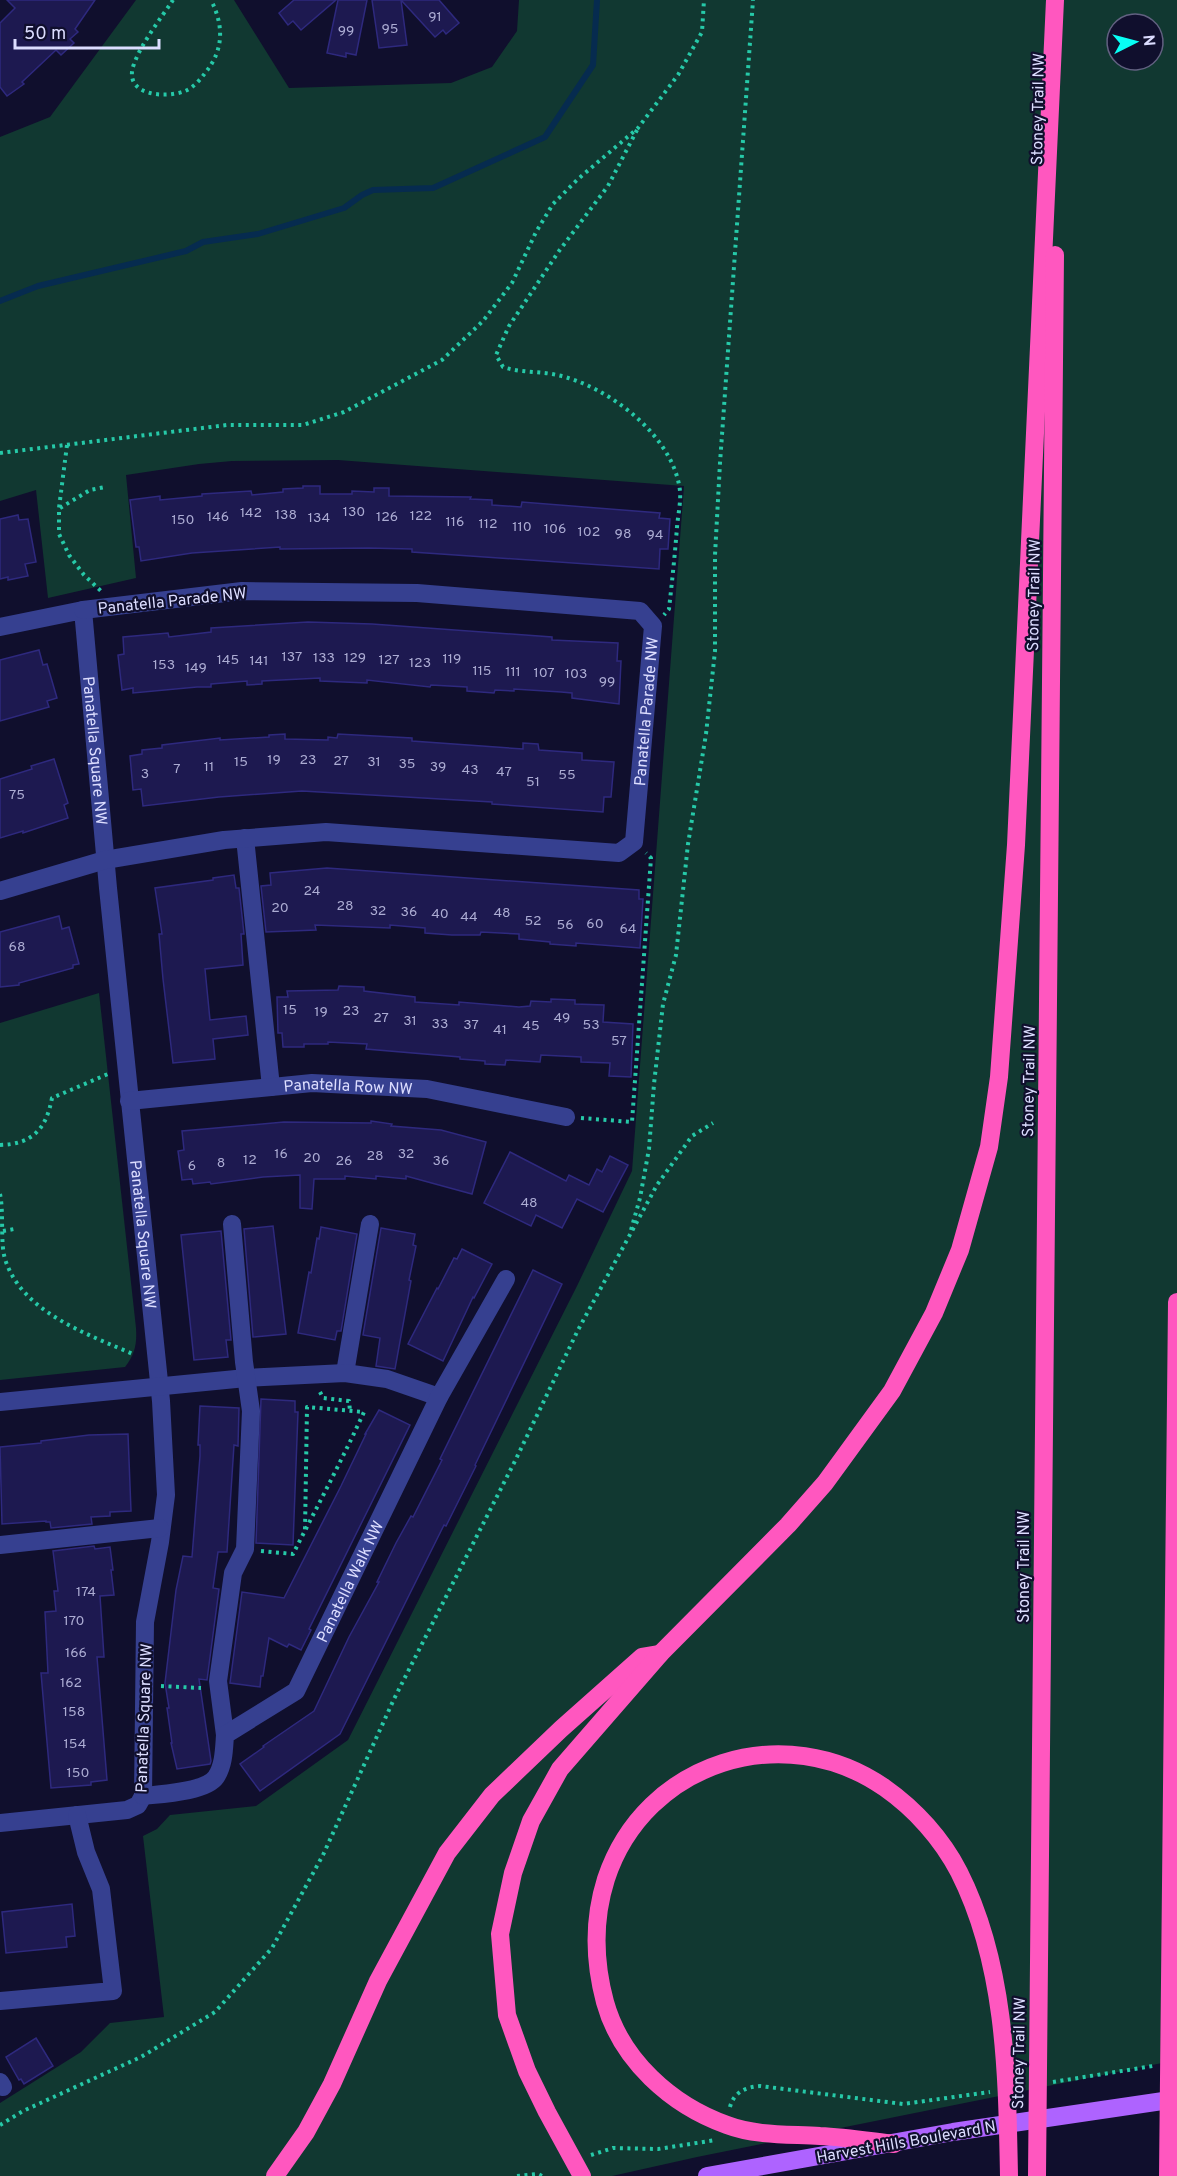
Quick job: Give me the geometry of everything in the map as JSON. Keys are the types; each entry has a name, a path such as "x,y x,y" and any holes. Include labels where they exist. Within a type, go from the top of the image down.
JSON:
{"highway":[{"path":"582,2176 527,2071 507,2015 500,1934 513,1873 531,1821 560,1769 660,1654 788,1525 825,1483 892,1391 934,1313 960,1250 989,1147 999,1077 1016,845 1056,0"},
{"name":"Stoney Trail NW","path":"1037,2169 1056,0"},
{"path":"1168,2176 1177,1302"},
{"path":"275,2176 306,2132 332,2084 378,1981 447,1853 492,1795 561,1729 642,1657 660,1654"},
{"path":"894,2144 784,2135 724,2124 679,2102 654,2081 634,2059 620,2038 609,2016 600,1982 596,1950 596,1924 600,1900 614,1859 637,1821 680,1782 714,1766 743,1756 774,1753 799,1754 830,1760 852,1768 900,1799 921,1818 957,1869 973,1902 987,1944 998,1993 1007,2096 1009,2176"}],"main road":[{"name":"Harvest Hills Boulevard N","path":"707,2176 953,2132 1177,2099"}],"street":[{"name":"Panatella Parade NW","path":"83,610 242,591 417,593 640,611 653,626 634,842"},
{"path":"0,627 83,610"},
{"name":"Panatella Square NW","path":"0,1823 127,1810 138,1805 143,1796 145,1622 166,1495 160,1388 105,860 83,610"},
{"path":"0,891 105,860 245,838 326,832 619,853 634,842"},
{"path":"245,838 271,1087"},
{"name":"Panatella Row NW","path":"129,1101 312,1083 427,1089 566,1117"},
{"path":"143,1796 199,1787 215,1779 222,1764 225,1735 218,1681 233,1573 245,1549 250,1411 232,1224"},
{"path":"345,1373 370,1224"},
{"name":"Panatella Walk NW","path":"225,1735 296,1691 439,1397 506,1279"},
{"path":"0,1402 246,1378 345,1373 387,1379 439,1397"},
{"path":"0,1545 160,1528"},
{"path":"0,2001 113,1991 100,1889 86,1852 77,1815"}],"path":[{"path":"173,0 133,64 133,78 137,86 147,94 164,95 185,91 197,82 209,68 220,49 222,28 211,0"},
{"path":"653,626 669,609 680,492 675,467 665,450 649,431 630,412 604,393 557,375 517,372 503,367 496,355 509,326 559,251 608,186 638,128 678,75 702,32 704,0"},
{"path":"628,1238 640,1198 649,1149 663,1004 676,955 688,844 706,734 715,651 715,555 720,463 753,0"},
{"path":"0,453 228,425 303,425 344,412 442,360 483,321 512,283 536,232 553,204 578,179 638,128"},
{"path":"67,445 59,508 59,534 69,555 84,575 102,592"},
{"path":"59,508 90,490 105,487"},
{"path":"566,1117 632,1122 651,858 634,842"},
{"path":"0,1145 22,1142 40,1131 49,1113 52,1098 108,1074"},
{"path":"0,2126 33,2107 141,2057 215,2012 272,1948 323,1856 394,1699 516,1459 578,1330 657,1185 692,1136 713,1123"},
{"path":"0,1194 4,1258 17,1282 34,1302 68,1324 135,1355"},
{"path":"3,1231 14,1229"},
{"path":"319,1391 323,1398 350,1401 351,1411"},
{"path":"263,1551 293,1554 305,1531 364,1412 307,1407 305,1531"},
{"path":"154,1685 202,1688"},
{"path":"1050,2083 1154,2066"},
{"path":"730,2108 734,2096 745,2088 760,2086 903,2104 989,2092"},
{"path":"592,2154 618,2147 658,2149 682,2146 715,2141 720,2137"},
{"path":"517,2176 538,2174 542,2176"}],"green space":[{"path":"136,0 234,0 289,88 451,83 492,67 517,31 519,0 1177,0 1177,2060 612,2176 0,2176 0,2103 81,2052 110,2023 164,2017 143,1836 157,1829 170,1815 256,1806 348,1740 577,1286 632,1171 684,486 338,460 232,461 126,475 136,578 48,598 36,490 0,501 0,137 50,117"},
{"path":"99,993 136,1328 135,1349 125,1367 0,1380 0,1023"}],"building":[{"path":"7,0 95,0 75,29 78,32 70,39 74,43 61,55 56,50 22,82 24,84 7,96 0,87 0,23 15,8"},
{"path":"294,0 336,0 301,30 293,21 288,25 279,13"},
{"path":"338,0 367,0 356,55 346,53 346,57 327,53"},
{"path":"372,0 401,0 407,45 379,48"},
{"path":"401,0 439,0 459,23 446,34 443,30 435,37"},
{"path":"303,486 320,486 320,494 352,494 352,491 374,492 374,488 389,488 389,496 471,497 470,499 492,500 492,505 521,507 522,502 660,513 659,518 670,519 668,549 660,549 659,569 412,552 412,549 368,548 280,549 280,547 192,553 141,561 139,547 136,547 130,500 160,496 160,500 202,496 202,494 251,491 252,495 283,492 283,489 303,488"},
{"path":"18,515 19,520 28,519 36,562 25,564 28,576 8,580 8,577 0,579 0,519"},
{"path":"308,622 372,624 552,637 552,640 618,643 617,661 621,661 619,704 572,698 572,693 561,692 514,689 514,691 495,690 494,693 467,691 467,687 431,685 430,687 367,680 367,683 320,681 320,678 262,681 262,684 247,685 247,681 211,684 211,687 133,693 133,688 122,690 118,655 124,654 123,637 168,633 169,637 211,632 211,628"},
{"path":"39,650 43,665 47,664 57,698 47,701 49,707 0,721 0,660"},
{"path":"285,734 285,739 328,740 328,737 337,738 338,734 412,738 412,741 523,749 523,743 538,744 539,750 582,753 582,760 614,762 611,797 604,797 603,812 492,804 492,802 302,791 219,797 143,806 141,789 133,790 130,756 142,754 142,750 162,748 162,745 220,738 220,740 269,737 269,735"},
{"path":"54,759 68,803 64,805 68,818 0,838 0,779"},
{"path":"327,868 639,890 639,899 643,899 640,948 576,943 576,946 550,944 550,942 519,939 519,934 425,933 425,928 390,925 390,928 315,925 316,930 266,932 261,886 271,885 270,873"},
{"path":"234,875 236,888 239,888 244,934 241,934 243,965 205,969 210,1020 246,1016 248,1035 213,1039 215,1059 173,1063 159,934 162,934 155,888"},
{"path":"59,916 62,929 69,927 79,964 73,965 73,968 19,983 19,985 0,987 0,932"},
{"path":"339,986 364,987 364,991 415,997 415,1002 459,1005 459,1002 519,1007 530,1006 531,1001 551,1002 551,999 575,1000 575,1004 604,1005 603,1022 633,1024 631,1077 609,1076 610,1063 581,1062 581,1057 541,1055 540,1062 506,1060 505,1065 485,1064 485,1061 460,1059 460,1057 366,1049 367,1044 328,1042 328,1044 304,1044 304,1047 283,1047 282,1033 278,1033 277,997 288,997 287,991 338,990"},
{"path":"371,1121 392,1124 391,1126 441,1130 486,1142 472,1194 406,1176 406,1179 376,1176 376,1179 345,1176 345,1179 314,1179 312,1209 300,1208 300,1175 211,1184 210,1182 193,1184 192,1179 182,1180 178,1151 184,1150 182,1131 284,1122 371,1123"},
{"path":"510,1152 566,1181 569,1175 589,1185 597,1169 602,1172 610,1156 628,1165 603,1212 577,1199 562,1228 536,1215 531,1226 484,1203"},
{"path":"273,1226 286,1334 253,1337 244,1229"},
{"path":"321,1227 357,1234 341,1331 337,1331 335,1340 298,1333 309,1272 311,1273"},
{"path":"381,1228 415,1234 413,1245 416,1246 409,1280 411,1281 395,1369 376,1366 380,1338 363,1335"},
{"path":"221,1231 231,1340 226,1340 228,1357 194,1360 181,1235"},
{"path":"462,1249 492,1264 473,1297 443,1361 408,1344 454,1258 457,1259"},
{"path":"533,1270 562,1284 476,1466 446,1526 444,1525 340,1734 260,1791 240,1764 314,1711 349,1637 379,1582 377,1582 396,1543 411,1516 413,1517 442,1460 440,1459"},
{"path":"261,1399 295,1401 295,1412 298,1412 293,1545 256,1543"},
{"path":"200,1406 239,1408 238,1446 234,1445 227,1552 218,1552 213,1588 219,1589 207,1680 199,1679 211,1761 210,1764 177,1769 171,1743 165,1683 176,1590 183,1556 192,1557 200,1456 200,1445 198,1445"},
{"path":"379,1410 410,1425 309,1629 311,1630 301,1650 289,1644 287,1647 269,1638 260,1687 230,1683 242,1592 284,1598"},
{"path":"128,1434 131,1511 110,1512 110,1516 91,1517 92,1524 51,1528 50,1522 46,1521 2,1524 0,1447 89,1435"},
{"path":"94,1546 95,1549 110,1547 113,1570 111,1570 114,1595 100,1596 104,1657 97,1657 107,1780 91,1782 91,1785 51,1788 41,1673 48,1673 45,1612 56,1611 54,1591 58,1591 53,1551"},
{"path":"72,1904 75,1936 66,1937 67,1947 6,1953 2,1912"},
{"path":"36,2038 53,2066 24,2084 21,2079 19,2080 6,2057"}],"waterway":[{"path":"0,301 38,286 186,251 203,242 258,234 344,208 373,190 433,188 545,137 593,65 597,0"}]}
